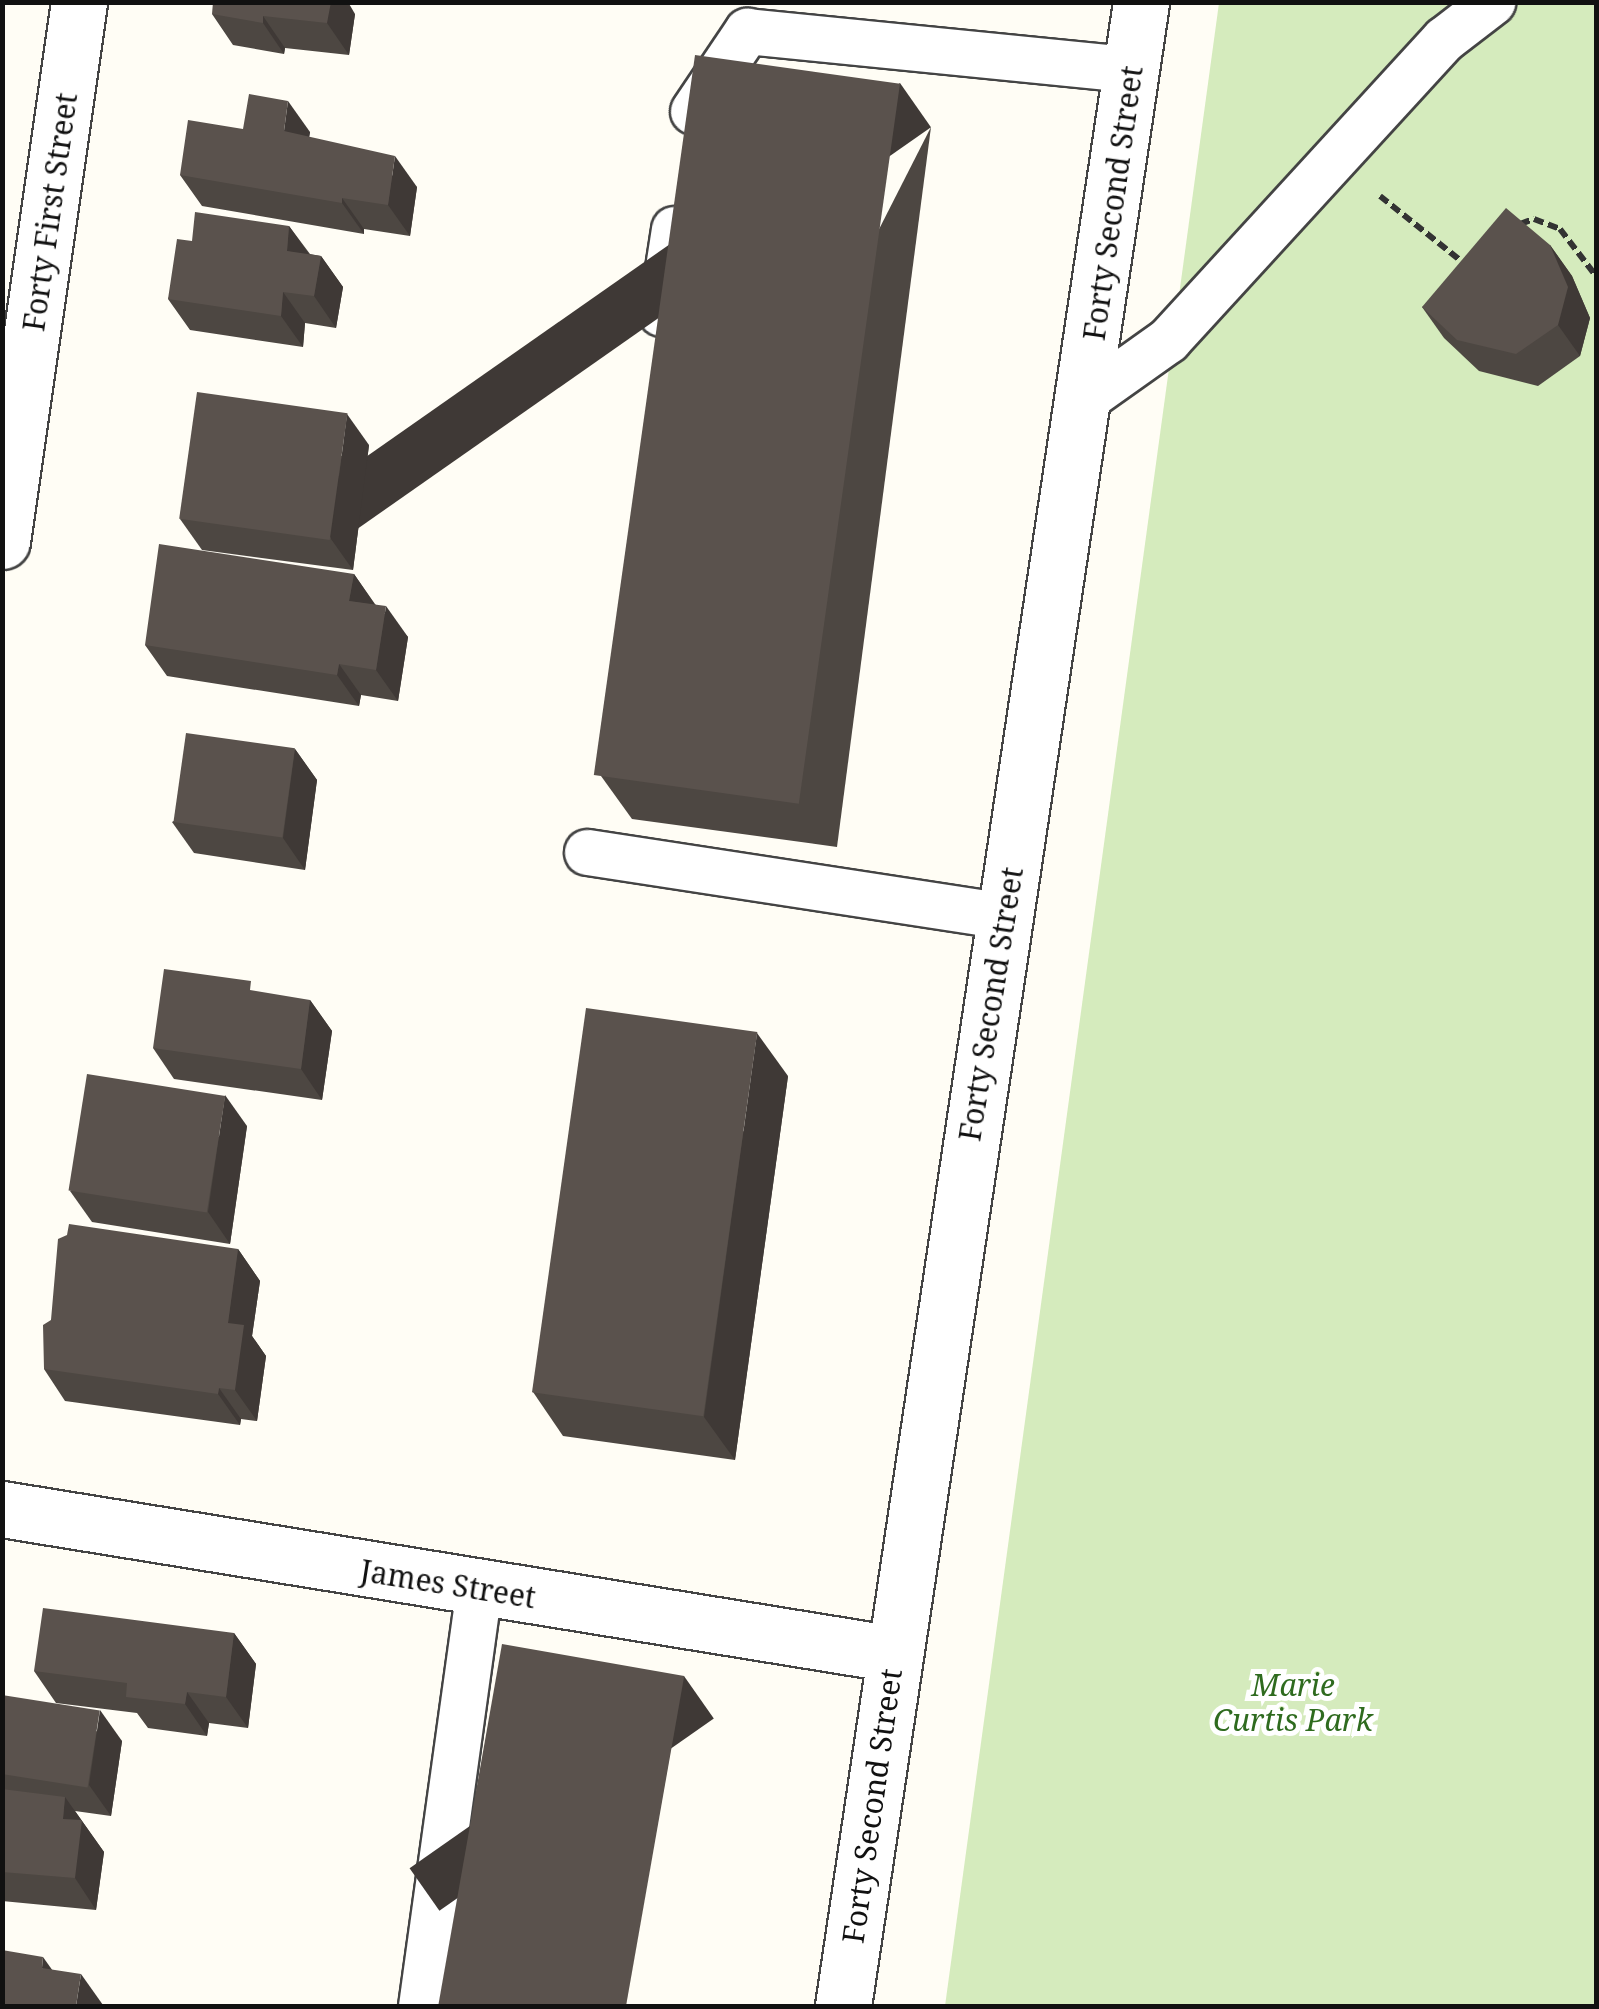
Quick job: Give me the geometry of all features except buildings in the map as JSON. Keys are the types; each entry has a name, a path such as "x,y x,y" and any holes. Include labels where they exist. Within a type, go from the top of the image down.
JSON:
{"street":[{"name":"Forty First Street","path":"2,540 20,295 79,2"},
{"name":"Forty Second Street","path":"843,2006 1142,2"},
{"name":"James Street","path":"2,1509 479,1590 894,1654"}],"lane":[{"path":"1085,399 1168,340 1338,162 1444,39 1492,2"},
{"path":"661,313 694,106 747,31 1132,69"},
{"path":"587,852 1004,916"},
{"path":"421,2006 479,1590"}],"path":[{"path":"1338,162 1465,264"},
{"path":"1500,231 1534,219 1560,228 1596,276"},
{"path":"1456,278 1472,256"}],"green space":[{"name":"Marie Curtis Park","path":"1219,3 1596,3 1596,2006 945,2006"}]}
